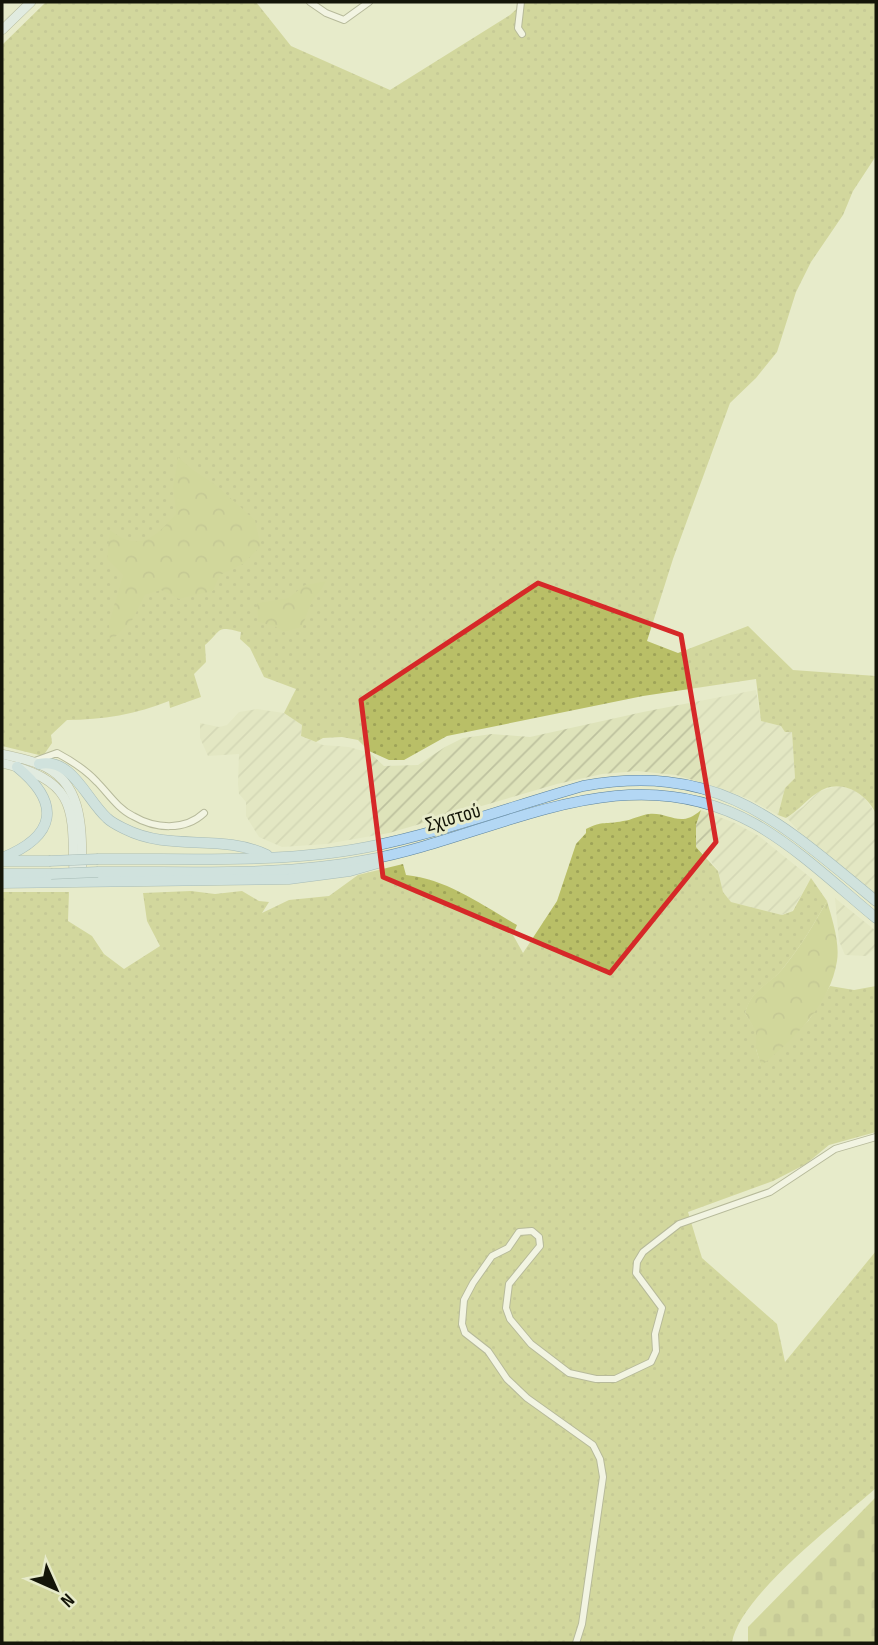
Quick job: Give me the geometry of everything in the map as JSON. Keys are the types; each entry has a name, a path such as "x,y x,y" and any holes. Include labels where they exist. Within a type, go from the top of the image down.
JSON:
{"main road":[{"path":"2,30 31,2"},
{"path":"2,754 51,770 72,794 79,809 81,825 78,882"},
{"path":"36,763 51,762 65,769 107,818 139,835 165,842 234,844 271,857"},
{"path":"2,763 44,778 65,799 72,826 78,882"},
{"path":"2,859 30,844 41,832 46,818 43,795 17,767"},
{"name":"Σχιστού","path":"2,859 49,861 271,857 368,847 583,786 607,782 652,781 700,789 743,803 762,813 812,848 876,901"},
{"name":"Σχιστού","path":"2,874 290,869 344,864 394,855 585,799 632,793 675,797 719,808 756,825 794,850 876,918"},
{"path":"2,883 317,877 362,869 394,855"}],"street":[{"path":"310,2 326,13 344,20 369,2"},
{"path":"354,14 358,2"},
{"path":"521,2 518,28 522,34"},
{"path":"36,763 57,753 95,779 132,816 147,821 178,826 190,824 204,813"},
{"path":"576,1643 582,1624 603,1477 600,1458 589,1440 527,1398 507,1378 488,1351 465,1333 462,1324 463,1309 469,1291 492,1256 508,1248 519,1232 532,1231 539,1237 540,1246 509,1284 505,1303 510,1319 531,1344 569,1373 596,1379 615,1379 651,1362 656,1351 655,1334 662,1308 636,1273 637,1262 643,1252 679,1224 770,1192 835,1149 876,1137"}],"highlighted area":[{"path":"538,583 681,635 716,842 610,973 383,877 361,700"}],"shaded area":[{"path":"756,690 761,721 792,732 795,778 785,788 778,815 749,799 716,787 676,775 637,771 602,774 557,784 389,833 326,844 282,847 259,837 246,816 246,802 239,794 239,754 208,756 200,738 200,723 219,727 227,725 239,712 257,709 284,713 302,725 301,736 323,745 349,747 370,753 384,766 418,765 463,738 492,734 530,737"},
{"path":"840,785 861,793 876,814 876,894 802,835 787,818 818,792"},
{"path":"701,810 759,836 811,878 792,911 781,915 731,902 723,892 718,870 696,847 696,825"},
{"path":"835,898 876,931 876,948 866,956 845,955 839,941"}],"green space":[{"path":"46,2 256,2 291,46 390,90 510,15 524,2 876,2 876,156 853,191 843,215 811,262 796,292 777,352 756,378 730,403 673,559 647,641 678,653 748,626 793,670 876,676 876,814 859,793 834,786 817,793 786,818 778,815 785,788 795,778 792,732 785,732 781,726 761,721 756,679 643,696 447,736 404,760 389,760 369,751 358,740 342,737 323,738 316,742 301,736 302,725 284,713 296,689 264,677 250,648 240,639 241,632 227,629 220,630 205,645 206,662 194,674 201,697 170,708 169,701 119,715 67,720 51,735 52,743 43,756 2,746 2,45"},
{"path":"178,457 216,485 255,520 261,546 243,564 220,575 213,591 179,599 161,590 145,595 133,619 110,642 109,623 123,575 107,559 110,530 121,537 139,541 154,535 176,514 173,487"},
{"path":"326,581 312,601 302,627 284,632 258,622 257,603 288,598 305,585"},
{"path":"701,810 696,825 696,847 718,871 723,892 731,902 782,915 793,911 811,878 827,901 790,959 748,1004 745,1013 757,1032 756,1049 761,1065 809,1020 830,986 854,990 876,986 876,1132 829,1145 806,1164 773,1181 688,1212 702,1258 777,1324 785,1362 876,1251 876,1488 771,1582 738,1624 732,1643 2,1643 2,892 69,892 68,921 92,936 104,954 124,969 160,946 147,921 143,893 191,891 215,894 242,891 259,901 269,902 262,913 289,900 329,896 358,875 403,864 406,875 450,887 517,925 513,935 523,953 557,901 576,844 586,833 586,829 649,814 681,819 694,816"},
{"path":"827,901 835,931 837,961 827,992 798,1033 761,1066 756,1049 756,1032 745,1013 748,1004 756,992 790,959"},
{"path":"876,1497 876,1643 748,1643 748,1627"}]}
